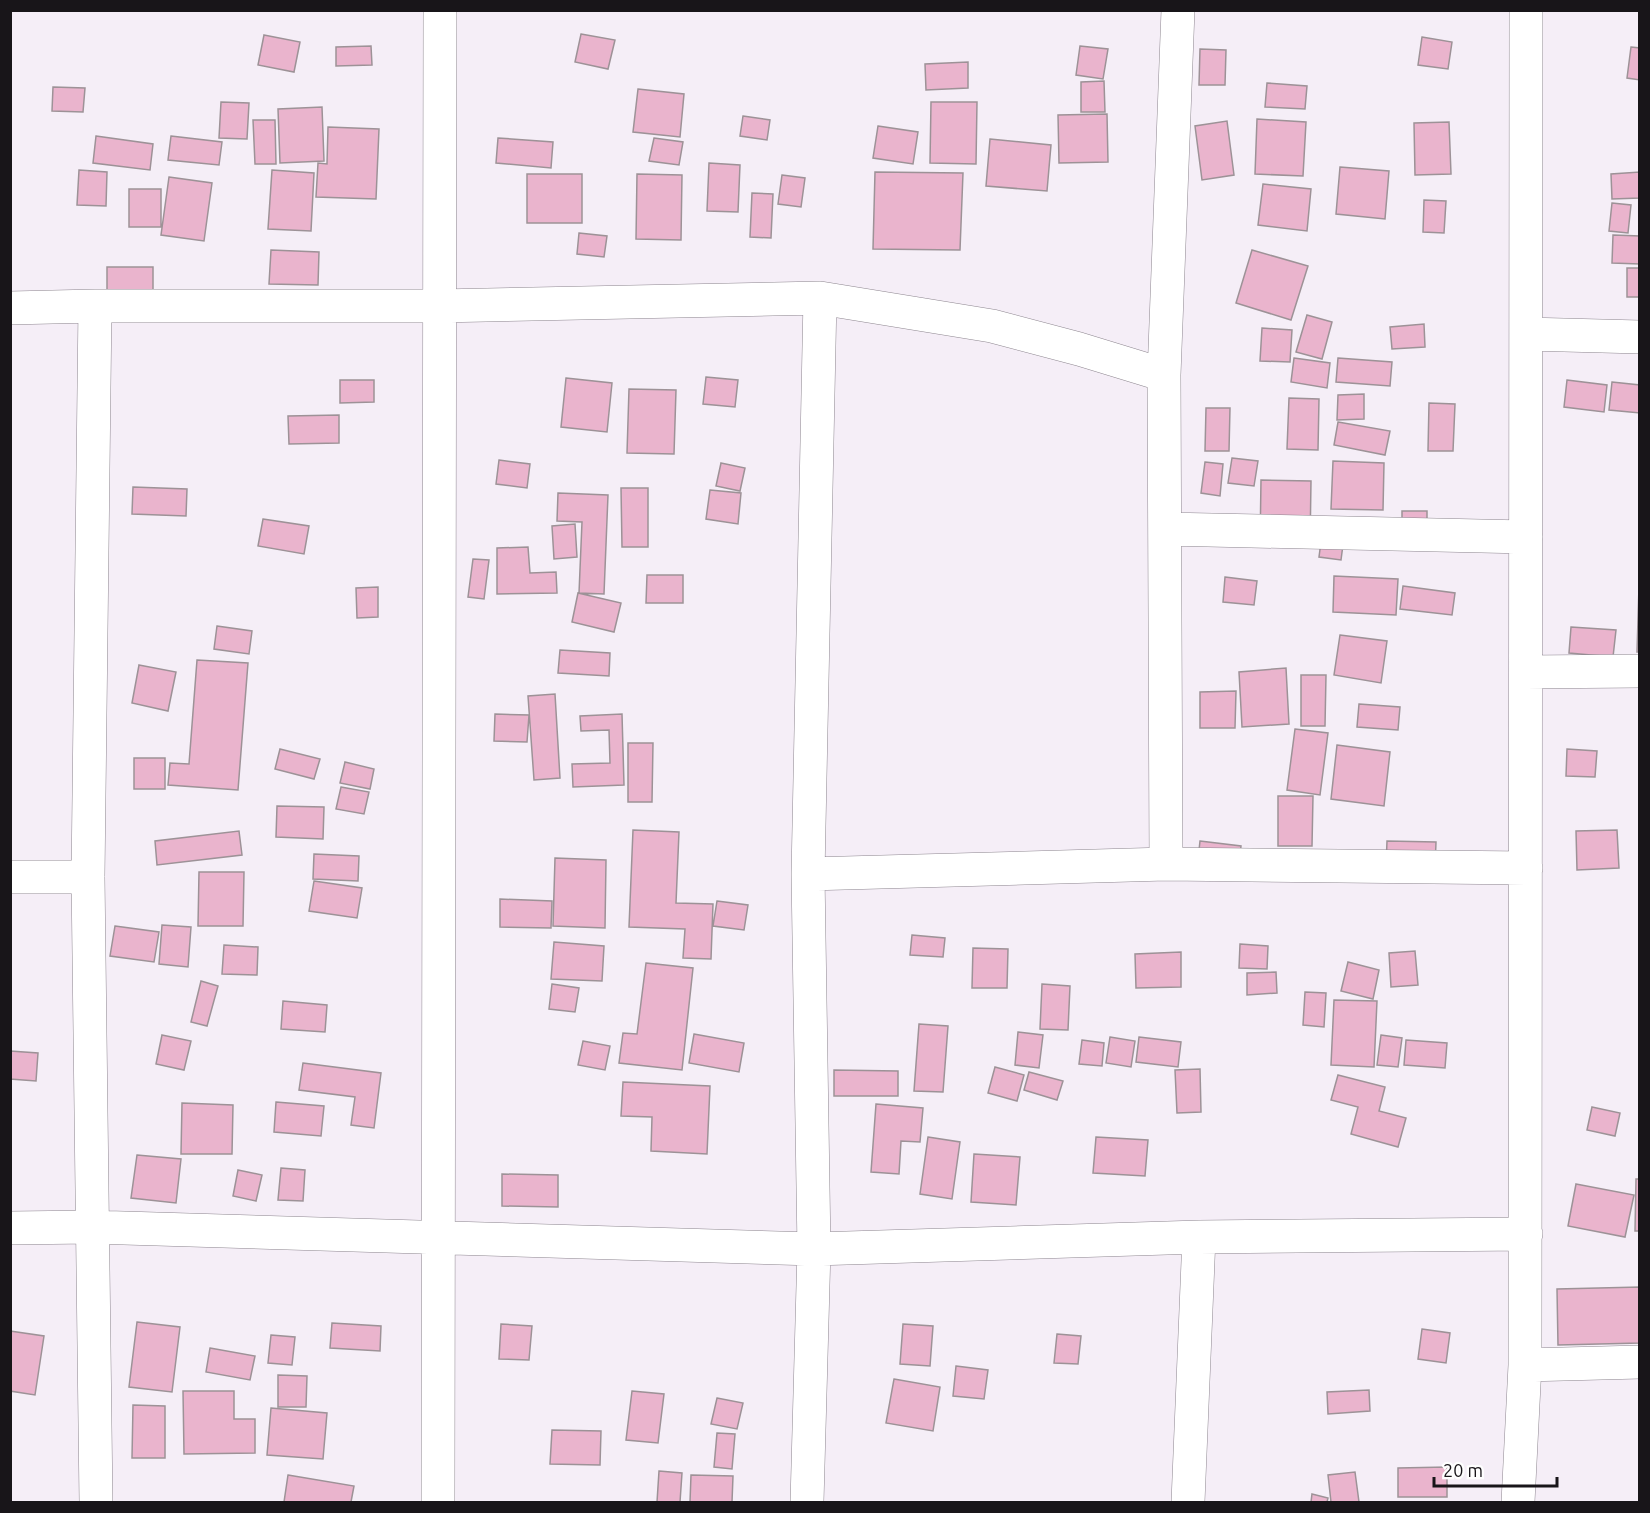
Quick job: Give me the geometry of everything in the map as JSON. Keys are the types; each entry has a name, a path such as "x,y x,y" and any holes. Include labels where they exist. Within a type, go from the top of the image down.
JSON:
{"street":[{"path":"438,1503 440,10"},
{"path":"1167,864 1164,375 1178,10"},
{"path":"1518,1503 1525,1365 1526,1234 1526,10"},
{"path":"807,1503 814,1249 808,874 820,298"},
{"path":"10,308 439,306 820,298 992,326 1164,375"},
{"path":"95,306 88,877 96,1503"},
{"path":"1526,334 1640,337"},
{"path":"1165,529 1526,537"},
{"path":"1526,672 1640,671"},
{"path":"808,874 1167,864 1526,868"},
{"path":"10,877 88,877"},
{"path":"10,1228 91,1227 438,1236 814,1249 1199,1237 1526,1234"},
{"path":"1188,1503 1199,1237"},
{"path":"1525,1365 1640,1362"}],"building":[{"path":"581,34 615,40 608,69 575,62"},
{"path":"264,35 300,42 294,72 258,65"},
{"path":"1422,37 1452,42 1448,69 1418,65"},
{"path":"371,46 372,65 336,66 336,47"},
{"path":"1080,46 1108,49 1103,79 1076,75"},
{"path":"1631,47 1640,48 1640,80 1627,78"},
{"path":"1200,49 1226,50 1225,85 1199,85"},
{"path":"968,62 968,88 926,90 925,64"},
{"path":"1104,81 1105,112 1081,112 1081,82"},
{"path":"1267,83 1307,86 1305,109 1265,107"},
{"path":"53,87 85,88 83,112 52,111"},
{"path":"638,89 684,94 680,137 633,132"},
{"path":"221,102 249,103 247,139 219,138"},
{"path":"931,102 977,102 976,164 930,163"},
{"path":"322,107 324,161 280,163 278,109"},
{"path":"1107,114 1108,162 1059,163 1058,115"},
{"path":"743,116 770,120 767,140 740,136"},
{"path":"1257,119 1306,122 1303,176 1255,174"},
{"path":"253,120 275,120 276,164 255,164"},
{"path":"1227,121 1234,175 1202,180 1195,126"},
{"path":"1449,122 1451,174 1415,175 1414,123"},
{"path":"878,126 918,132 913,164 873,158"},
{"path":"328,127 379,129 376,199 316,197 318,163 327,164"},
{"path":"96,136 153,144 150,170 93,163"},
{"path":"171,136 222,142 219,165 168,160"},
{"path":"498,138 553,142 551,168 496,163"},
{"path":"654,138 683,142 679,165 649,161"},
{"path":"990,139 1051,145 1047,191 986,186"},
{"path":"709,163 740,165 738,212 707,211"},
{"path":"1340,167 1389,171 1385,219 1336,214"},
{"path":"79,170 107,172 106,206 77,205"},
{"path":"272,170 314,173 311,231 268,229"},
{"path":"875,172 963,173 960,250 873,249"},
{"path":"1640,172 1640,198 1612,199 1611,174"},
{"path":"527,174 582,174 582,223 527,223"},
{"path":"637,174 682,175 681,240 636,239"},
{"path":"782,175 805,178 801,207 778,204"},
{"path":"169,177 212,183 204,241 161,235"},
{"path":"1263,184 1311,189 1307,231 1258,225"},
{"path":"129,189 161,189 161,227 129,227"},
{"path":"752,193 773,194 771,238 750,237"},
{"path":"1424,200 1446,201 1444,233 1423,232"},
{"path":"1612,203 1631,205 1628,233 1609,231"},
{"path":"579,233 607,236 604,257 577,254"},
{"path":"1613,235 1640,236 1640,264 1612,263"},
{"path":"271,250 319,252 318,285 269,284"},
{"path":"1252,250 1308,266 1291,320 1236,303"},
{"path":"107,267 153,267 153,290 107,290"},
{"path":"1627,268 1640,268 1640,297 1627,297"},
{"path":"1307,315 1332,322 1322,359 1296,352"},
{"path":"1424,324 1425,347 1392,349 1390,327"},
{"path":"1262,328 1292,330 1290,362 1260,361"},
{"path":"1294,358 1330,363 1327,388 1291,382"},
{"path":"1338,358 1392,362 1390,386 1336,382"},
{"path":"706,377 738,380 735,407 703,404"},
{"path":"566,378 612,383 607,432 561,427"},
{"path":"340,380 374,380 374,402 340,403"},
{"path":"1567,380 1607,385 1604,412 1564,407"},
{"path":"1612,382 1640,385 1640,413 1609,410"},
{"path":"629,389 676,390 674,454 627,453"},
{"path":"1364,394 1364,419 1337,420 1338,395"},
{"path":"1289,398 1319,399 1318,450 1287,449"},
{"path":"1429,403 1455,404 1453,451 1428,451"},
{"path":"1206,408 1230,408 1229,451 1205,451"},
{"path":"339,415 339,443 289,444 288,416"},
{"path":"1338,422 1390,431 1385,455 1334,445"},
{"path":"1232,458 1258,461 1254,486 1228,483"},
{"path":"499,460 530,464 527,488 496,484"},
{"path":"1333,461 1384,463 1383,510 1331,509"},
{"path":"1205,462 1223,464 1220,496 1201,493"},
{"path":"721,463 745,468 740,491 716,486"},
{"path":"1261,480 1311,481 1310,546 1260,546"},
{"path":"133,487 187,489 186,516 132,514"},
{"path":"621,488 648,488 648,547 622,547"},
{"path":"710,490 741,493 738,524 706,519"},
{"path":"558,493 608,495 604,594 579,593 582,522 557,521"},
{"path":"1402,511 1427,511 1427,548 1402,548"},
{"path":"263,519 309,526 304,554 258,546"},
{"path":"1324,519 1346,522 1341,560 1319,557"},
{"path":"575,524 577,557 554,559 552,526"},
{"path":"528,547 530,573 556,572 557,593 497,594 497,548"},
{"path":"473,559 489,560 484,599 468,597"},
{"path":"647,575 683,575 683,603 646,603"},
{"path":"1334,576 1398,579 1396,615 1333,612"},
{"path":"1225,577 1257,581 1254,605 1223,602"},
{"path":"1403,586 1455,593 1452,615 1400,609"},
{"path":"1639,586 1640,652 1637,652"},
{"path":"378,587 378,617 357,618 356,588"},
{"path":"578,593 621,603 614,632 572,622"},
{"path":"217,626 252,631 249,654 214,649"},
{"path":"1571,627 1616,630 1613,657 1569,653"},
{"path":"1340,635 1387,641 1381,683 1334,675"},
{"path":"560,650 610,653 609,676 558,673"},
{"path":"197,660 248,663 238,790 168,785 170,763 189,764"},
{"path":"139,665 176,672 168,711 132,703"},
{"path":"1286,668 1289,724 1242,727 1239,672"},
{"path":"1301,675 1326,675 1325,726 1301,726"},
{"path":"1236,691 1235,728 1200,728 1200,692"},
{"path":"555,694 560,778 534,780 528,696"},
{"path":"1359,704 1400,707 1398,730 1357,727"},
{"path":"495,714 529,715 527,742 494,741"},
{"path":"622,714 624,785 573,787 572,764 610,763 609,730 581,731 580,716"},
{"path":"1295,729 1328,733 1320,795 1287,790"},
{"path":"628,743 653,743 652,802 628,802"},
{"path":"1337,745 1390,752 1384,806 1331,799"},
{"path":"280,749 320,759 314,779 275,769"},
{"path":"1567,749 1597,751 1595,777 1566,776"},
{"path":"134,758 165,758 165,789 134,789"},
{"path":"345,762 374,769 370,789 340,783"},
{"path":"341,787 369,792 364,814 336,809"},
{"path":"1278,796 1313,796 1312,846 1278,846"},
{"path":"277,806 324,807 323,839 276,837"},
{"path":"633,830 679,832 676,903 713,904 711,959 683,958 685,929 629,927"},
{"path":"1617,830 1619,868 1577,870 1576,831"},
{"path":"239,831 242,855 157,865 155,841"},
{"path":"1200,841 1241,846 1238,874 1197,869"},
{"path":"1387,841 1436,842 1435,869 1386,867"},
{"path":"314,854 359,856 358,881 313,879"},
{"path":"555,858 606,860 605,928 553,926"},
{"path":"199,872 244,872 243,926 198,926"},
{"path":"314,881 362,888 357,918 309,911"},
{"path":"500,899 552,901 551,928 500,927"},
{"path":"717,901 748,905 744,930 713,926"},
{"path":"162,925 191,927 188,967 159,964"},
{"path":"115,926 159,932 154,962 110,956"},
{"path":"912,935 945,938 943,957 910,955"},
{"path":"554,942 604,946 602,981 551,979"},
{"path":"1240,944 1268,946 1267,969 1239,968"},
{"path":"224,945 258,947 257,975 222,974"},
{"path":"973,948 1008,949 1007,988 972,988"},
{"path":"1415,951 1418,985 1391,987 1389,953"},
{"path":"1181,952 1181,987 1136,988 1135,954"},
{"path":"1348,962 1379,970 1373,999 1341,991"},
{"path":"646,963 693,968 682,1070 619,1063 623,1033 637,1034"},
{"path":"1276,972 1277,993 1247,995 1247,973"},
{"path":"201,981 218,986 207,1026 191,1022"},
{"path":"552,984 579,988 575,1012 549,1009"},
{"path":"1042,984 1070,986 1068,1030 1040,1029"},
{"path":"1305,992 1326,993 1324,1027 1303,1025"},
{"path":"1334,1000 1377,1001 1374,1067 1331,1065"},
{"path":"283,1001 327,1005 325,1032 281,1029"},
{"path":"919,1024 948,1026 943,1092 914,1091"},
{"path":"1018,1032 1043,1035 1039,1068 1015,1065"},
{"path":"694,1034 744,1043 739,1072 689,1063"},
{"path":"162,1035 191,1041 184,1070 156,1064"},
{"path":"1381,1035 1402,1038 1398,1067 1377,1065"},
{"path":"1110,1037 1135,1041 1131,1067 1106,1063"},
{"path":"1139,1037 1181,1042 1178,1067 1136,1062"},
{"path":"1082,1040 1104,1043 1102,1066 1079,1064"},
{"path":"1406,1040 1447,1043 1445,1068 1404,1065"},
{"path":"583,1041 610,1046 605,1070 578,1065"},
{"path":"10,1051 38,1053 36,1081 10,1079"},
{"path":"303,1063 381,1073 374,1128 351,1125 355,1097 299,1090"},
{"path":"995,1067 1024,1075 1017,1101 988,1093"},
{"path":"1200,1069 1201,1112 1177,1113 1175,1070"},
{"path":"834,1070 898,1071 898,1096 834,1096"},
{"path":"1029,1072 1063,1081 1057,1100 1024,1090"},
{"path":"1338,1075 1385,1087 1379,1111 1406,1118 1398,1147 1351,1134 1358,1107 1331,1100"},
{"path":"623,1082 710,1086 707,1154 651,1151 652,1117 621,1116"},
{"path":"276,1102 324,1106 321,1136 274,1132"},
{"path":"182,1103 233,1105 232,1154 181,1154"},
{"path":"876,1104 923,1108 920,1142 901,1141 899,1174 871,1172"},
{"path":"1592,1107 1620,1113 1615,1136 1587,1130"},
{"path":"928,1137 960,1142 952,1199 920,1194"},
{"path":"1096,1137 1148,1140 1145,1176 1093,1173"},
{"path":"974,1154 1020,1157 1016,1205 971,1202"},
{"path":"137,1155 181,1159 176,1203 131,1198"},
{"path":"281,1168 305,1170 303,1201 278,1200"},
{"path":"238,1170 262,1175 256,1201 233,1196"},
{"path":"502,1174 558,1175 558,1207 502,1206"},
{"path":"1636,1179 1640,1179 1640,1231 1635,1231"},
{"path":"1576,1184 1634,1195 1625,1237 1568,1226"},
{"path":"1640,1287 1640,1343 1558,1345 1557,1289"},
{"path":"137,1322 180,1327 172,1392 129,1387"},
{"path":"332,1323 381,1326 380,1351 330,1348"},
{"path":"501,1324 532,1326 529,1360 499,1359"},
{"path":"903,1324 933,1326 930,1366 900,1364"},
{"path":"1422,1329 1450,1333 1446,1363 1418,1359"},
{"path":"10,1331 44,1336 35,1395 10,1391"},
{"path":"1057,1334 1081,1336 1078,1364 1054,1363"},
{"path":"271,1335 295,1337 292,1365 268,1363"},
{"path":"210,1348 255,1356 250,1380 206,1372"},
{"path":"956,1366 988,1370 984,1399 953,1396"},
{"path":"278,1375 307,1376 306,1407 278,1407"},
{"path":"894,1379 940,1387 933,1431 886,1423"},
{"path":"1369,1390 1370,1411 1328,1414 1327,1392"},
{"path":"183,1391 234,1391 234,1419 255,1419 255,1453 184,1454"},
{"path":"632,1391 664,1394 658,1443 626,1440"},
{"path":"717,1398 743,1403 737,1429 711,1424"},
{"path":"133,1405 165,1406 165,1458 132,1458"},
{"path":"271,1408 327,1413 323,1459 267,1455"},
{"path":"552,1430 601,1431 600,1465 550,1464"},
{"path":"717,1433 735,1434 732,1469 714,1467"},
{"path":"1447,1467 1447,1497 1398,1497 1398,1468"},
{"path":"659,1471 682,1473 680,1502 657,1502"},
{"path":"1355,1472 1359,1502 1331,1502 1328,1475"},
{"path":"288,1475 354,1486 351,1502 284,1502"},
{"path":"691,1475 733,1476 732,1502 690,1502"},
{"path":"1312,1494 1328,1498 1327,1502 1311,1502"}]}
